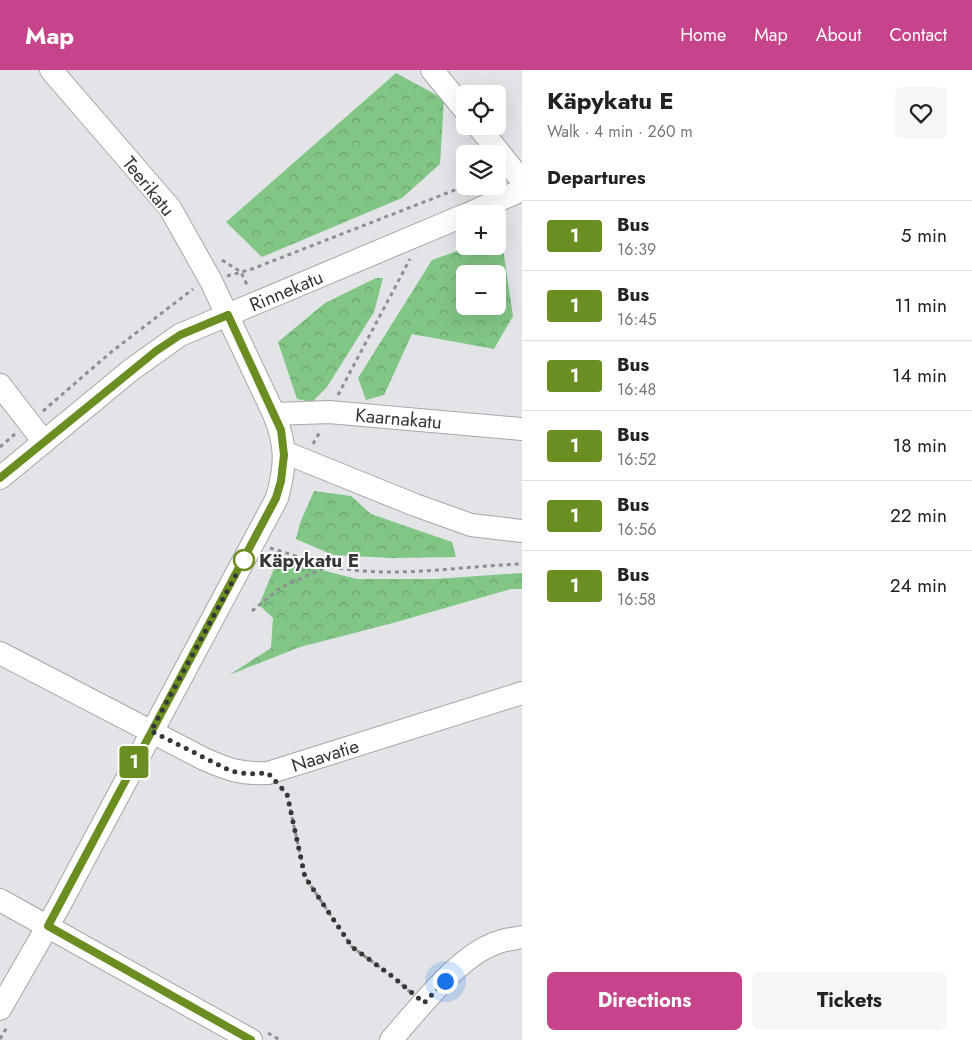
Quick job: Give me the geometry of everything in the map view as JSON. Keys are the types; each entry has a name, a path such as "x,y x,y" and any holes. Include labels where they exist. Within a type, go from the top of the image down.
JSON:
{"street":[{"name":"Teerikatu","path":"0,1009 48,926 276,498 292,455 228,315 170,208 51,70"},
{"path":"435,71 456,98"},
{"path":"485,135 522,181"},
{"name":"Rinnekatu","path":"488,205 522,190"},
{"name":"Rinnekatu","path":"0,478 156,351 180,335 456,219"},
{"path":"0,385 44,442"},
{"name":"Kaarnakatu","path":"274,414 329,412 522,429"},
{"path":"292,455 415,505 471,525 522,531"},
{"name":"Naavatie","path":"0,653 231,771 248,774 268,773 522,692"},
{"path":"0,900 251,1040"},
{"path":"391,1040 455,969 474,954 498,942 522,937"}],"path":[{"path":"292,455 310,449 414,252"},
{"path":"268,547 329,565 371,571 428,571 522,564"},
{"path":"252,611 280,588 329,565"},
{"path":"268,773 287,794 305,877 352,947 392,976 424,1003"}],"green space":[{"path":"396,73 444,99 440,164 402,198 262,257 226,222"},
{"path":"456,251 456,255 504,255 505,265 456,265 456,315 506,315 506,269 513,316 494,349 412,334 384,395 366,400 358,378 432,260"},
{"path":"376,278 383,278 374,312 327,387 312,402 297,399 278,342 325,303"},
{"path":"314,491 351,496 371,514 452,542 456,557 391,558 333,555 296,539 300,523"},
{"path":"278,559 357,579 435,579 522,573 522,589 511,589 393,623 300,647 229,675 271,648 273,618 259,605"}],"bus line":[{"name":"1","path":"0,478 156,351 180,335 228,315 281,430 284,455 281,481 276,498 48,926 251,1040"}],"place":[{"name":"Käpykatu E","path":"244,560"}],"route":[{"path":"244,560 151,731 231,771 248,774 268,773 287,794 305,877 352,947 392,976 424,1003 445,981"}]}
